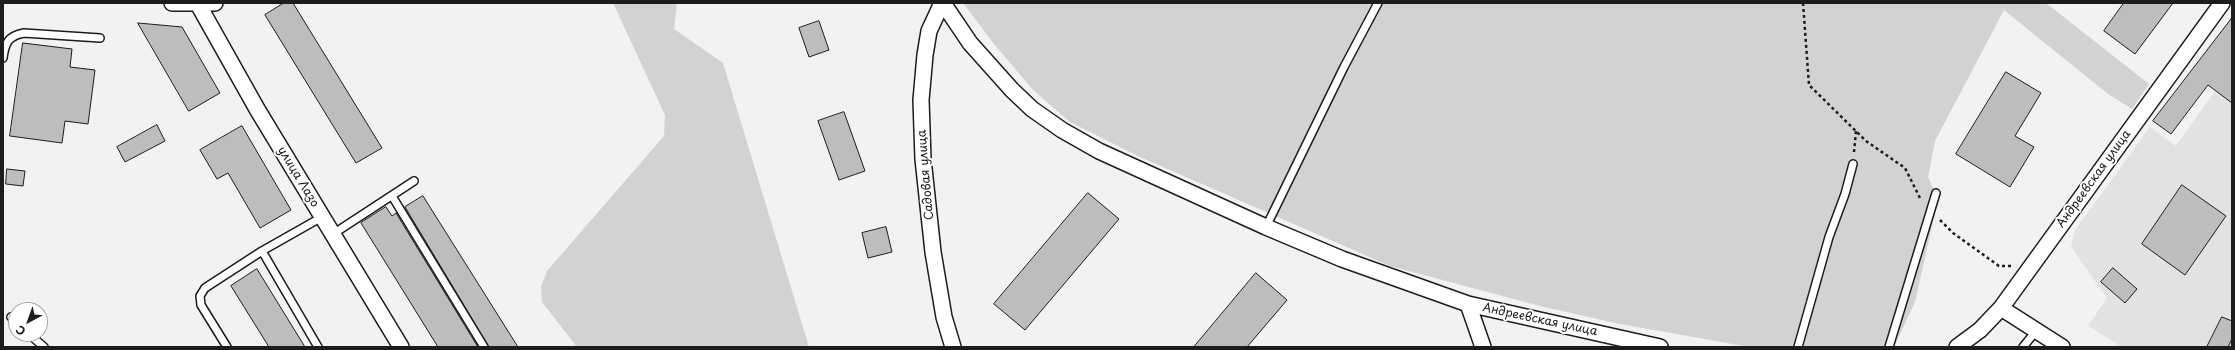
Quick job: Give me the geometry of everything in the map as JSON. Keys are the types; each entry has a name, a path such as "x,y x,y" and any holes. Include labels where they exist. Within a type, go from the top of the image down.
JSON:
{"street":[{"path":"172,3 215,3"},
{"name":"Андреевская улица","path":"942,3 970,44 993,71 1032,108 1062,130 1100,151 1266,227 1342,259 1468,304 1660,347"},
{"name":"Садовая улица","path":"942,3 929,31 925,55 921,100 923,159 933,252 944,316 953,347"},
{"name":"Андреевская улица","path":"1957,347 1980,330 2001,308 2222,3"},
{"name":"улица Лазо","path":"198,4 257,109 401,347"},
{"path":"1468,304 1483,347"},
{"path":"2001,308 2062,347"}],"lane":[{"path":"1266,227 1344,67 1378,3"},
{"path":"3,58 6,43 14,35 24,33 100,38"},
{"path":"1798,347 1829,237 1845,194 1853,164"},
{"path":"333,234 414,181"},
{"path":"1889,347 1936,193"},
{"path":"392,196 484,347"},
{"path":"227,347 201,304 200,296 205,288 262,251 322,217"},
{"path":"262,251 318,347"},
{"path":"2023,347 2036,331"}],"path":[{"path":"1803,3 1809,85 1866,141 1904,168 1920,199 1953,233 1999,266 2031,267"},
{"path":"1853,164 1856,131"}],"shaded area":[{"path":"613,3 677,3 674,29 723,63 809,347 577,347 542,302 541,287 547,271 664,136 665,115"},
{"path":"963,3 2046,3 2149,84 2132,109 2108,94 2004,10 1935,141 1928,177 1938,200 1915,302 1894,347 1749,347 1615,323 1540,306 1390,266 1140,157 1070,122 1033,90 994,44"},
{"path":"2215,91 2232,103 2232,347 2122,347 2088,326 2107,298 2071,247 2075,230 2150,127 2176,146"}],"building":[{"path":"284,3 293,3 382,148 356,163 265,15"},
{"path":"2124,3 2173,3 2135,54 2104,31"},
{"path":"2232,18 2232,103 2208,85 2171,134 2153,121"},
{"path":"819,21 829,50 809,57 799,28"},
{"path":"138,23 182,27 220,93 189,111"},
{"path":"23,43 72,49 70,67 95,70 88,124 65,121 62,143 10,136"},
{"path":"2006,72 2041,93 2015,136 2034,147 2010,187 1956,154"},
{"path":"844,112 865,171 839,180 818,121"},
{"path":"157,125 165,141 125,162 117,147"},
{"path":"242,126 291,210 260,228 228,173 217,179 200,150"},
{"path":"7,169 25,171 23,186 6,184"},
{"path":"2182,185 2226,216 2185,275 2142,244"},
{"path":"1088,193 1119,219 1025,330 994,304"},
{"path":"423,196 518,347 489,347 405,207"},
{"path":"386,207 392,216 396,213 478,347 438,347 361,223"},
{"path":"886,227 892,252 868,258 862,233"},
{"path":"2113,268 2137,289 2125,303 2101,282"},
{"path":"257,269 305,347 269,347 231,286"},
{"path":"1256,273 1287,300 1247,347 1194,347"},
{"path":"2222,317 2232,321 2232,339 2228,347 2207,347"}]}
